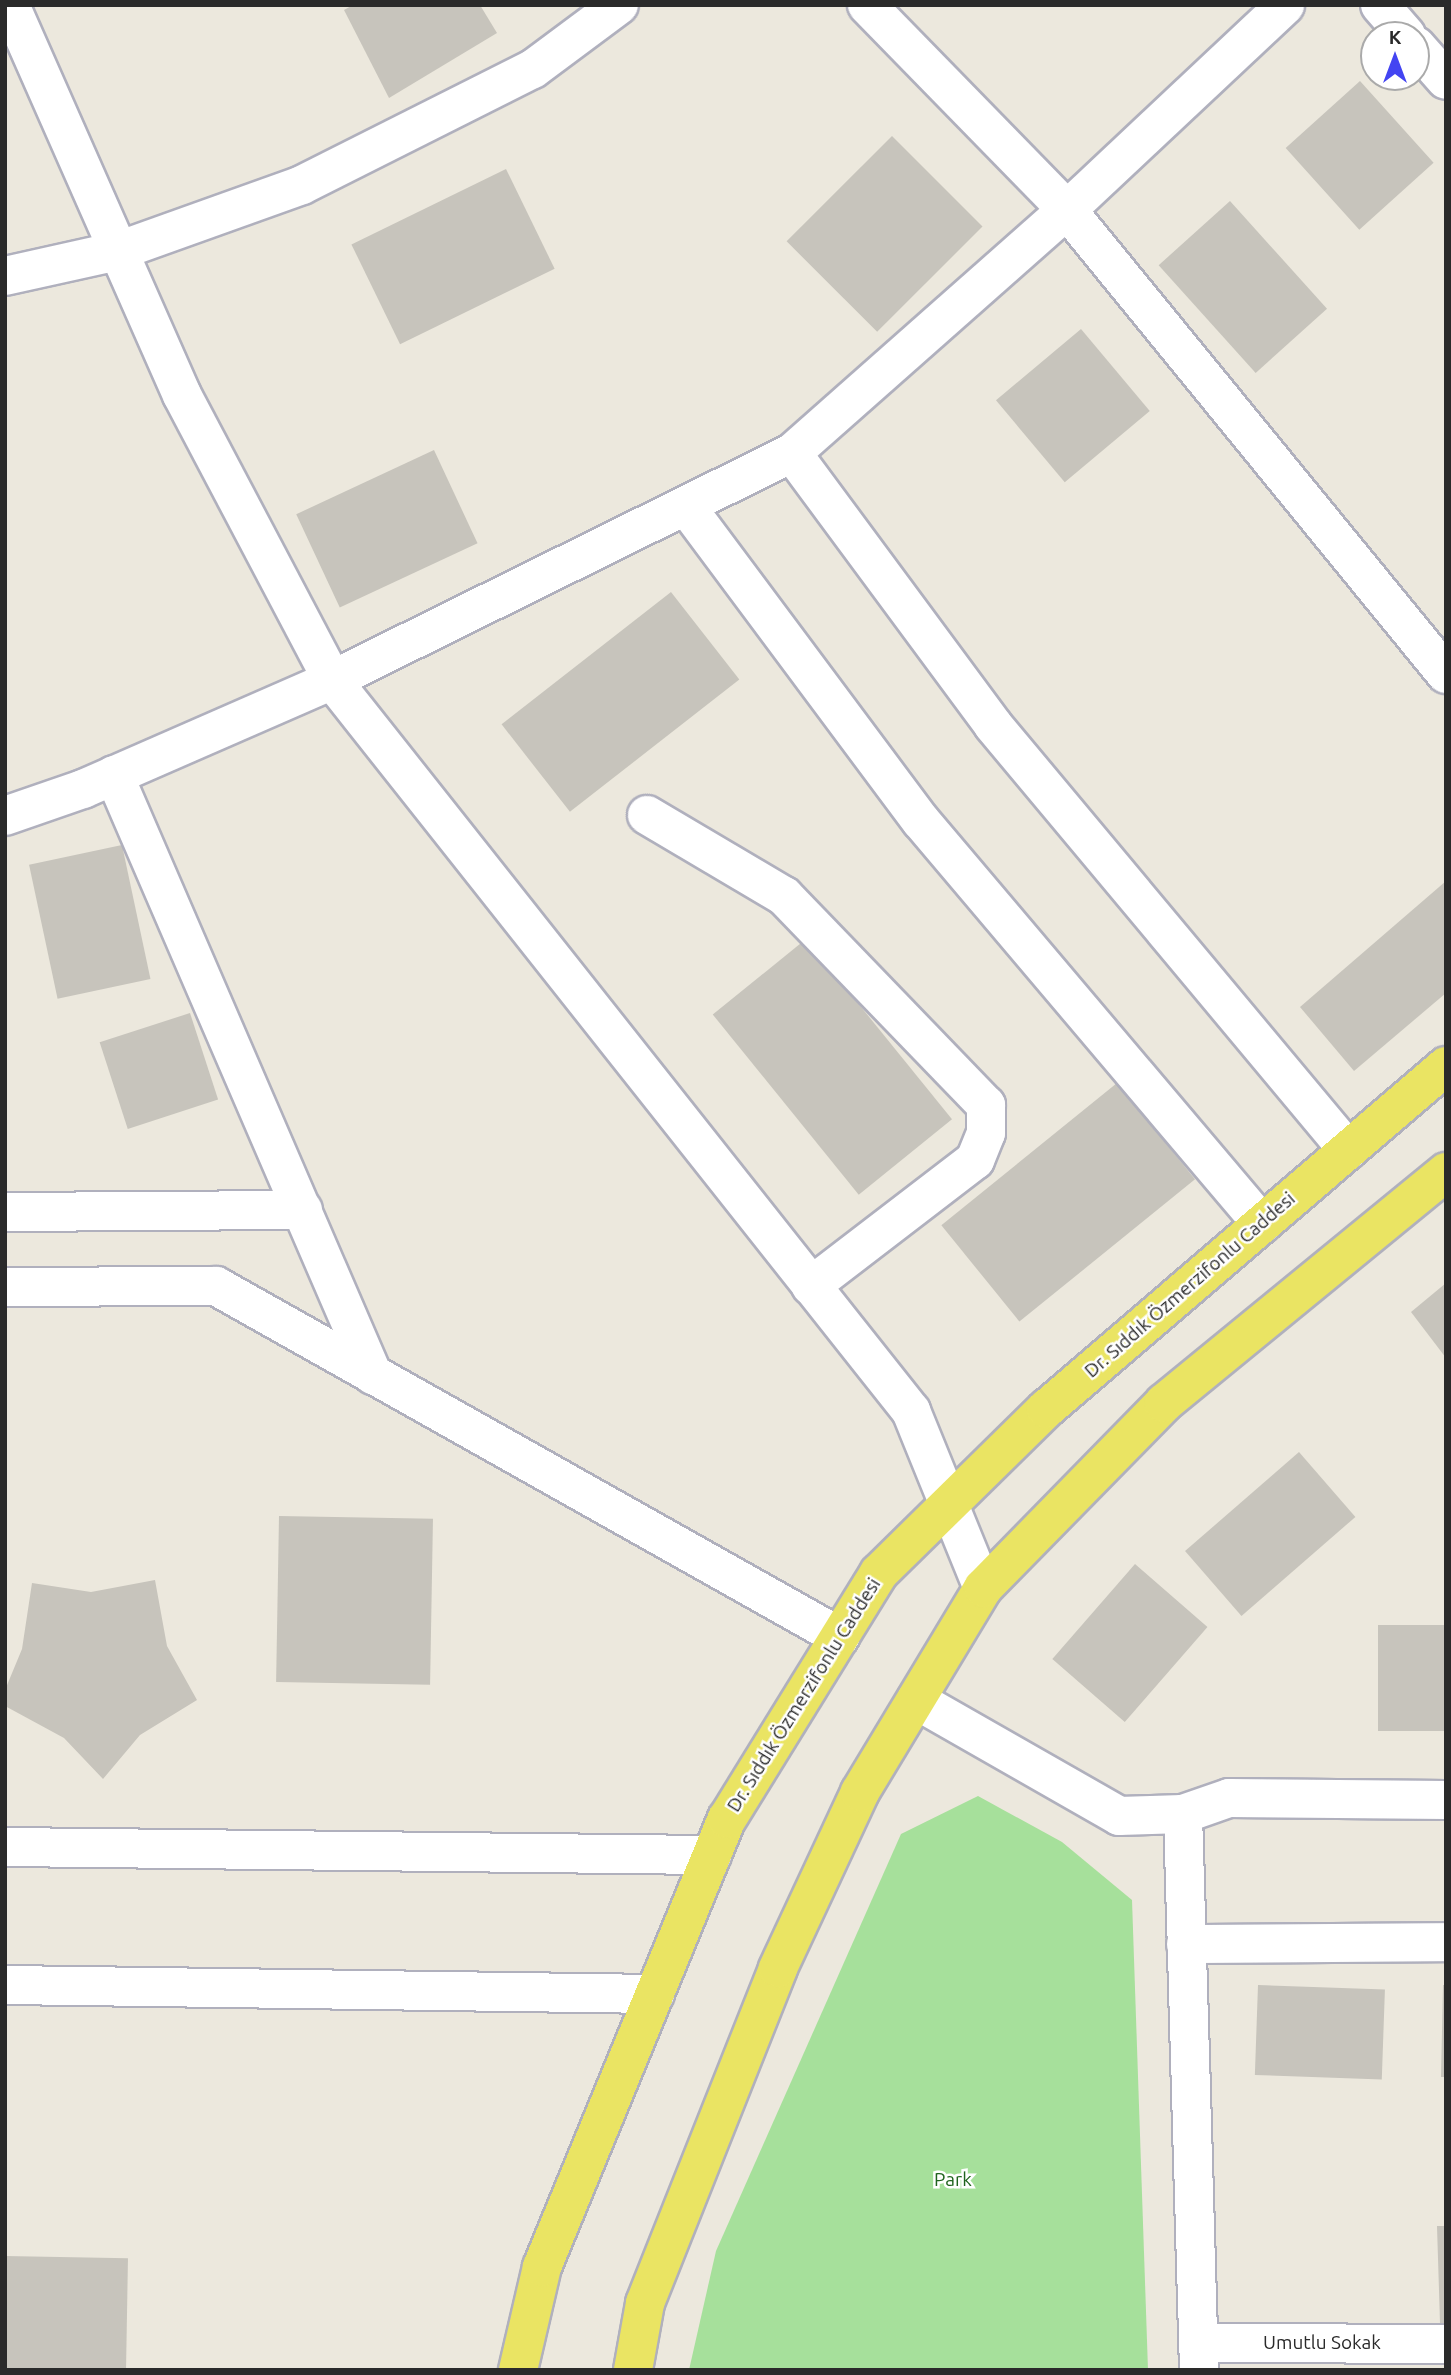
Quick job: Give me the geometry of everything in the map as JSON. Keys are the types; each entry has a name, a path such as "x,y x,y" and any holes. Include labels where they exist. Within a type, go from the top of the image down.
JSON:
{"main road":[{"name":"Dr. Sıddık Özmerzifonlu Caddesi","path":"518,2370 542,2267 727,1819 879,1573 1046,1409 1446,1066"},
{"path":"634,2370 645,2303 778,1968 860,1792 983,1588 1164,1403 1446,1172"}],"street":[{"path":"10,5 181,396 332,680 911,1411 951,1503 983,1588"},
{"path":"5,276 118,251 302,185 533,69 620,5"},
{"path":"867,5 1066,210 1446,674"},
{"path":"5,816 114,775 332,680 792,453 1066,210 1285,5"},
{"path":"1380,5 1394,21"},
{"path":"1430,62 1446,80"},
{"path":"792,453 993,725 1348,1150"},
{"path":"686,506 921,821 1262,1224"},
{"path":"114,775 373,1374"},
{"path":"647,815 784,896 986,1105 986,1133 975,1160 811,1286"},
{"path":"5,1212 303,1210"},
{"path":"5,1287 216,1286 840,1637"},
{"path":"916,1700 1119,1816 1183,1814 1229,1798 1446,1800"},
{"path":"1183,1814 1199,2356"},
{"path":"5,1847 712,1855"},
{"path":"1186,1944 1446,1942"},
{"path":"5,1985 655,1994"},
{"name":"Umutlu Sokak","path":"1199,2356 1446,2344"}],"green space":[{"name":"Park","path":"978,1796 1062,1842 1132,1900 1148,2370 689,2370 716,2251 901,1834"}],"building":[{"path":"353,5 480,5 497,33 389,98 344,10"},
{"path":"1360,81 1360,91 1369,91 1434,163 1359,230 1286,148"},
{"path":"892,136 983,227 877,332 787,241"},
{"path":"506,169 555,269 400,344 351,244"},
{"path":"1230,201 1327,309 1256,373 1159,265"},
{"path":"1081,329 1150,411 1065,482 996,400"},
{"path":"434,450 478,543 340,608 296,514"},
{"path":"671,592 739,679 570,812 502,724"},
{"path":"122,845 150,979 58,999 29,865"},
{"path":"1446,881 1446,993 1354,1071 1300,1007"},
{"path":"806,939 952,1119 859,1195 713,1015"},
{"path":"190,1013 218,1100 128,1129 100,1042"},
{"path":"1117,1083 1195,1179 1019,1322 941,1225"},
{"path":"1446,1283 1446,1358 1411,1312"},
{"path":"1299,1452 1355,1517 1241,1616 1185,1551"},
{"path":"279,1516 433,1519 430,1685 276,1682"},
{"path":"1135,1564 1207,1627 1125,1722 1052,1659"},
{"path":"155,1580 167,1646 197,1700 140,1735 103,1779 64,1738 5,1706 5,1690 22,1649 32,1583 91,1592"},
{"path":"1378,1625 1446,1625 1446,1731 1378,1731"},
{"path":"1258,1985 1385,1989 1382,2079 1255,2075"},
{"path":"1443,1985 1446,1985 1446,2077 1441,2077"},
{"path":"1437,2226 1446,2226 1446,2323 1440,2323"},
{"path":"5,2256 128,2258 126,2370 5,2370"}]}
